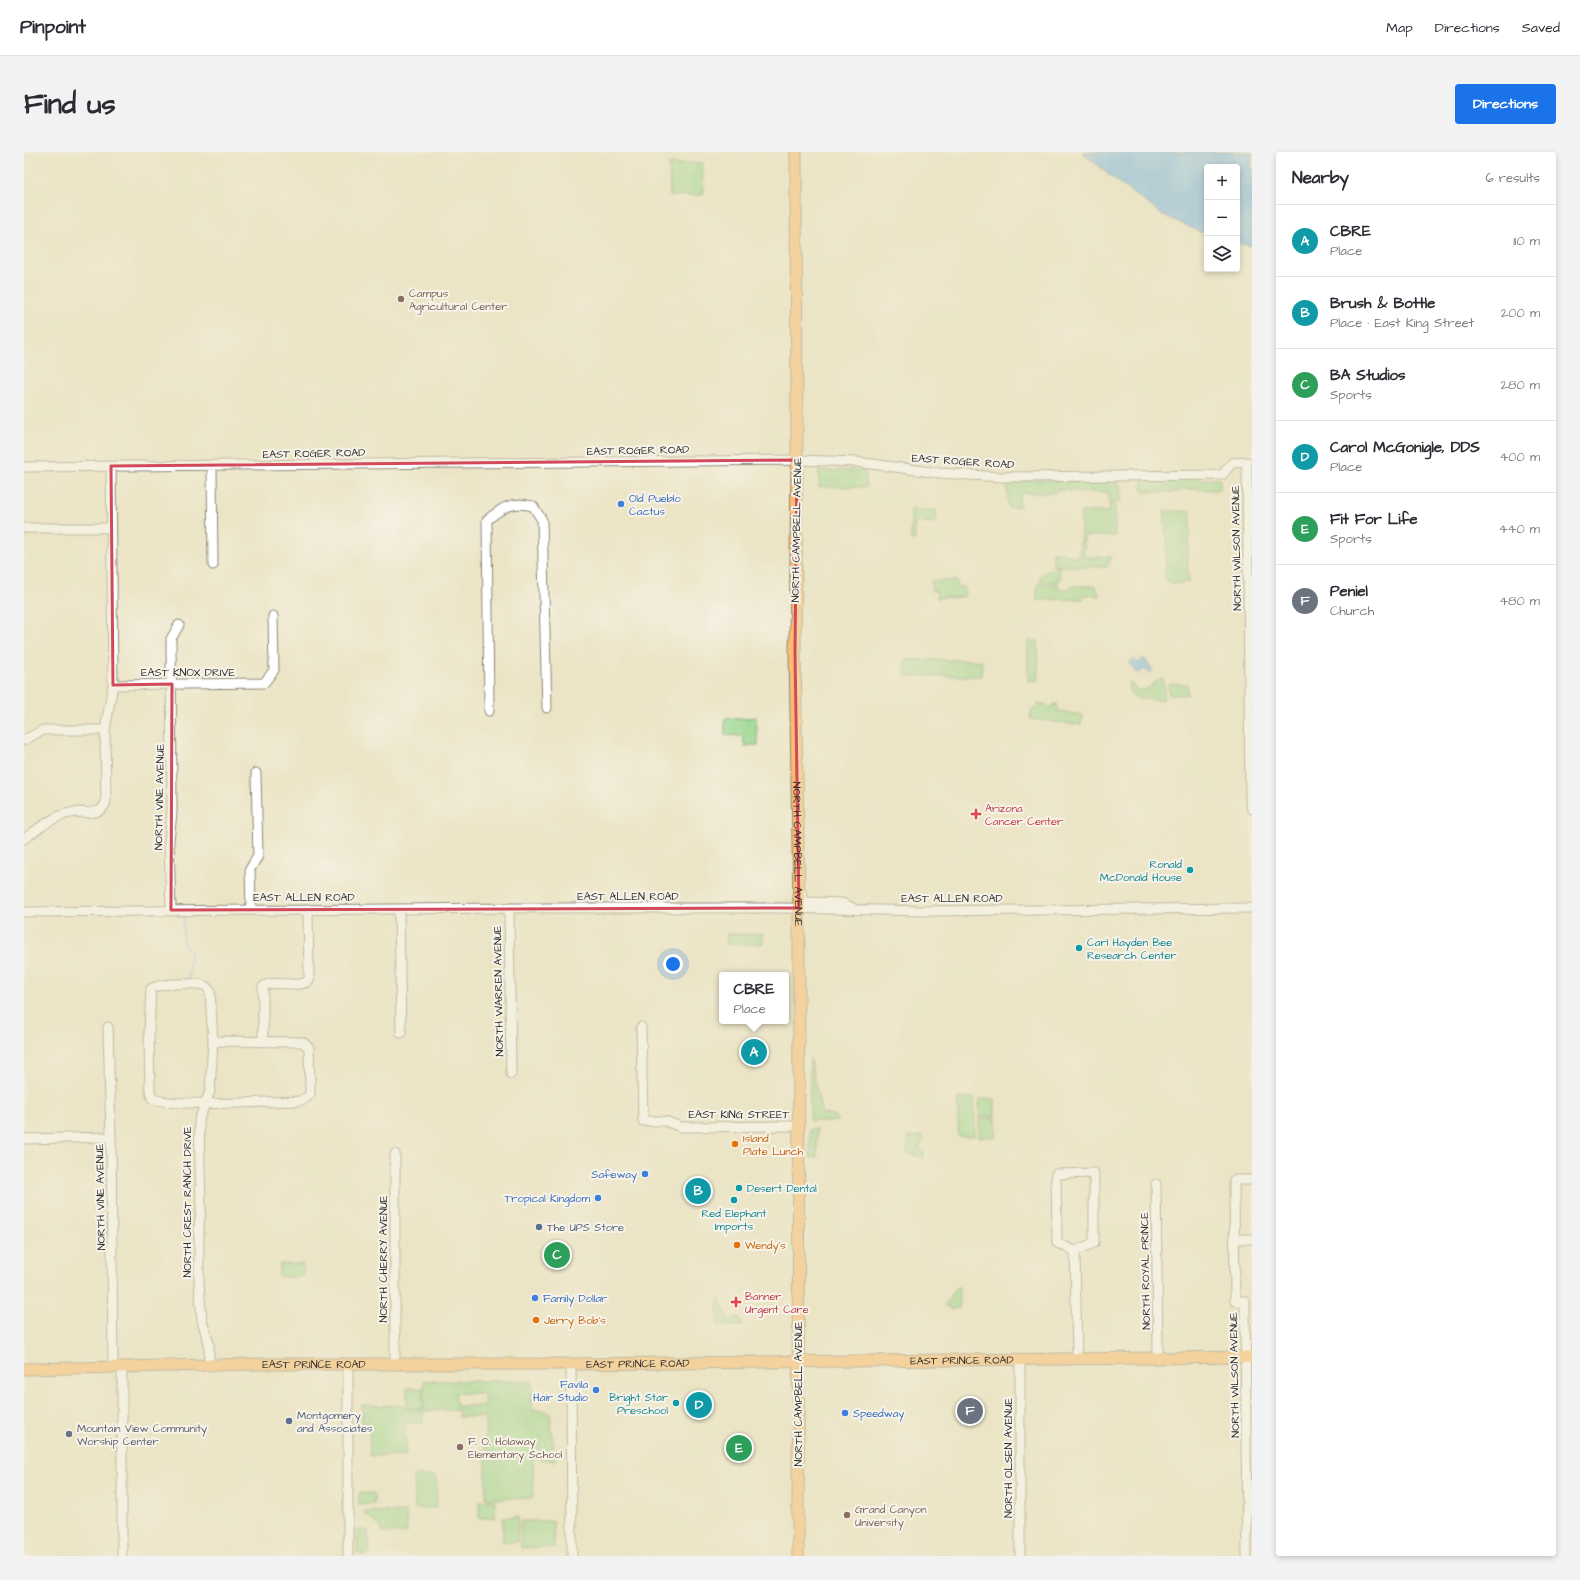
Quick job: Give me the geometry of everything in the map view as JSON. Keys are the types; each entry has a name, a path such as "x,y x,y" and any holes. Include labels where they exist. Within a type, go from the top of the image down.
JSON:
{"main road":[{"name":"NORTH CAMPBELL AVENUE","path":"796,152 797,460 795,653 799,908 798,1556"},
{"name":"EAST PRINCE ROAD","path":"24,1369 209,1365 571,1364 1249,1357"}],"street":[{"name":"EAST ROGER ROAD","path":"24,467 797,460 857,462 939,473 1001,477 1222,475 1232,463 1247,462"},
{"name":"NORTH WILSON AVENUE","path":"1247,462 1251,805"},
{"path":"24,839 49,821 71,812 99,811 104,808 106,802 105,730 113,685 113,591 110,576 111,466"},
{"path":"212,466 213,565"},
{"path":"489,711 487,520 502,509 519,503 533,506 542,520 547,708"},
{"path":"24,528 111,528"},
{"name":"EAST KNOX DRIVE","path":"113,685 264,683 274,670 274,616"},
{"name":"NORTH VINE AVENUE","path":"171,910 169,841 172,812 171,639 179,625"},
{"path":"24,740 43,730 105,730"},
{"path":"251,910 250,869 258,856 256,773"},
{"path":"798,885 804,900 808,902 842,903 853,908"},
{"name":"EAST ALLEN ROAD","path":"24,912 509,908 799,908 926,911 1252,908"},
{"name":"NORTH WARREN AVENUE","path":"509,908 511,1074"},
{"path":"263,1040 263,987 270,984 304,984 309,980 308,909"},
{"path":"399,909 401,1033"},
{"name":"NORTH CREST RANCH DRIVE","path":"205,1102 162,1101 154,1099 150,1095 149,1034 151,989 158,985 200,985 208,987 211,997 213,1041 210,1091 199,1120 201,1210 199,1225 199,1283 202,1321 209,1343 209,1365"},
{"name":"NORTH VINE AVENUE","path":"108,1027 122,1556"},
{"name":"EAST KING STREET","path":"641,1027 643,1121 665,1121 681,1127 798,1126"},
{"path":"205,1102 299,1101 306,1098 310,1094 309,1048 307,1044 297,1040 213,1041"},
{"path":"24,1139 111,1137"},
{"name":"NORTH CHERRY AVENUE","path":"395,1154 395,1365"},
{"path":"1094,1173 1094,1243 1075,1251 1057,1243 1056,1174 1094,1173"},
{"name":"NORTH WILSON AVENUE","path":"1247,1556 1249,1301 1235,1301 1234,1180 1252,1180"},
{"name":"NORTH ROYAL PRINCE","path":"1156,1184 1158,1358"},
{"path":"1234,1239 1252,1239"},
{"path":"1075,1251 1077,1359"},
{"name":"NORTH OLSEN AVENUE","path":"1020,1360 1020,1556"},
{"path":"571,1364 572,1556"},
{"path":"348,1365 348,1556"}],"highlighted area":[{"path":"797,460 795,653 799,908 171,910 172,684 113,685 111,466"}],"green space":[{"path":"703,163 703,195 670,196 669,164"},
{"path":"865,470 867,487 819,487 819,471"},
{"path":"1142,479 1220,479 1220,490 1180,489 1179,492 1143,492"},
{"path":"1007,480 1119,480 1122,501 1109,501 1109,493 1057,490 1054,493 1020,493 1019,507 1008,507"},
{"path":"1109,503 1115,503 1115,536 1081,536 1081,512 1109,512"},
{"path":"911,510 936,510 936,522 915,522 915,540 911,540"},
{"path":"1164,511 1191,511 1187,573 1190,582 1174,584 1167,581 1165,575 1167,543"},
{"path":"1080,538 1084,538 1084,557 1111,557 1107,567 1053,566 1053,552 1060,552 1076,558 1080,547"},
{"path":"1059,567 1060,579 1057,581 1040,582 1040,576 1045,572"},
{"path":"931,581 957,581 957,587 964,587 965,597 937,598 937,591 932,591"},
{"path":"1058,583 1058,590 1068,589 1072,586 1096,586 1099,596 1084,595 1083,599 1037,600 1037,584"},
{"path":"1028,641 1038,641 1038,680 1028,681"},
{"path":"905,660 982,660 982,676 905,676"},
{"path":"1162,677 1165,691 1163,700 1140,698 1131,693 1129,689 1130,683 1138,690 1145,690"},
{"path":"1168,684 1187,684 1188,695 1169,695"},
{"path":"1038,704 1046,704 1047,707 1053,707 1054,704 1057,704 1058,711 1083,715 1081,725 1030,719 1032,709 1037,709"},
{"path":"756,717 758,745 745,746 742,736 725,735 725,718 740,719"},
{"path":"727,934 763,934 763,944 727,944"},
{"path":"810,1058 822,1114 835,1116 838,1121 810,1121"},
{"path":"958,1098 974,1098 975,1136 958,1136"},
{"path":"979,1099 995,1099 995,1117 979,1117"},
{"path":"979,1119 996,1119 996,1137 979,1137"},
{"path":"810,1129 817,1129 817,1157 810,1157"},
{"path":"923,1136 924,1139 919,1147 924,1152 923,1158 907,1153 908,1137"},
{"path":"279,1264 303,1264 303,1277 279,1277"},
{"path":"959,1287 959,1308 951,1309 945,1306 955,1288"},
{"path":"719,1298 729,1321 739,1317 743,1326 718,1326"},
{"path":"424,1381 532,1381 532,1410 544,1410 550,1414 555,1461 533,1458 533,1498 486,1499 485,1417 459,1417 459,1410 424,1411","holes":["455,1393 484,1393 485,1406 456,1406"]},
{"path":"407,1388 423,1388 423,1408 407,1408"},
{"path":"362,1405 405,1406 405,1409 423,1409 423,1423 405,1423 406,1455 370,1456 369,1424 362,1423"},
{"path":"414,1476 436,1476 437,1508 415,1508"},
{"path":"359,1493 374,1493 374,1504 359,1504"},
{"path":"479,1501 495,1501 495,1518 479,1518"},
{"path":"363,1512 406,1512 407,1533 383,1533 380,1526"},
{"path":"503,1517 518,1517 518,1542 503,1542"},
{"path":"521,1521 553,1521 554,1547 521,1548"},
{"path":"357,1531 368,1531 369,1553 365,1556 357,1553"}],"water":[{"path":"1082,152 1252,152 1252,246 1240,244 1240,164 1204,164 1204,234 1163,215 1111,177"},
{"path":"1144,658 1153,670 1149,674 1144,669 1138,674 1129,663 1134,659 1138,663"}],"waterway":[{"path":"184,913 183,944 190,951 189,979"}],"place":[{"name":"Campus Agricultural Center","path":"401,299"},
{"name":"Old Pueblo Cactus","path":"621,504"},
{"name":"Arizona Cancer Center","path":"976,814"},
{"name":"Ronald McDonald House","path":"1190,870"},
{"name":"Carl Hayden Bee Research Center","path":"1079,948"},
{"name":"CBRE","path":"754,1052"},
{"name":"Island Plate Lunch","path":"735,1144"},
{"name":"Safeway","path":"645,1174"},
{"name":"Desert Dental","path":"739,1188"},
{"name":"Brush & Bottle","path":"698,1191"},
{"name":"Tropical Kingdom","path":"598,1198"},
{"name":"Red Elephant Imports","path":"734,1200"},
{"name":"The UPS Store","path":"539,1227"},
{"name":"Wendy's","path":"737,1245"},
{"name":"BA Studios","path":"557,1255"},
{"name":"Family Dollar","path":"535,1298"},
{"name":"Banner Urgent Care","path":"736,1302"},
{"name":"Jerry Bob's","path":"536,1320"},
{"name":"Favila Hair Studio","path":"596,1390"},
{"name":"Bright Star Preschool","path":"676,1403"},
{"name":"Carol McGonigle, DDS","path":"699,1405"},
{"name":"Peniel","path":"970,1411"},
{"name":"Speedway","path":"845,1413"},
{"name":"Montgomery and Associates","path":"289,1421"},
{"name":"Mountain View Community Worship Center","path":"69,1434"},
{"name":"F. O. Holaway Elementary School","path":"460,1447"},
{"name":"Fit For Life","path":"739,1448"},
{"name":"Grand Canyon University","path":"847,1515"}]}
